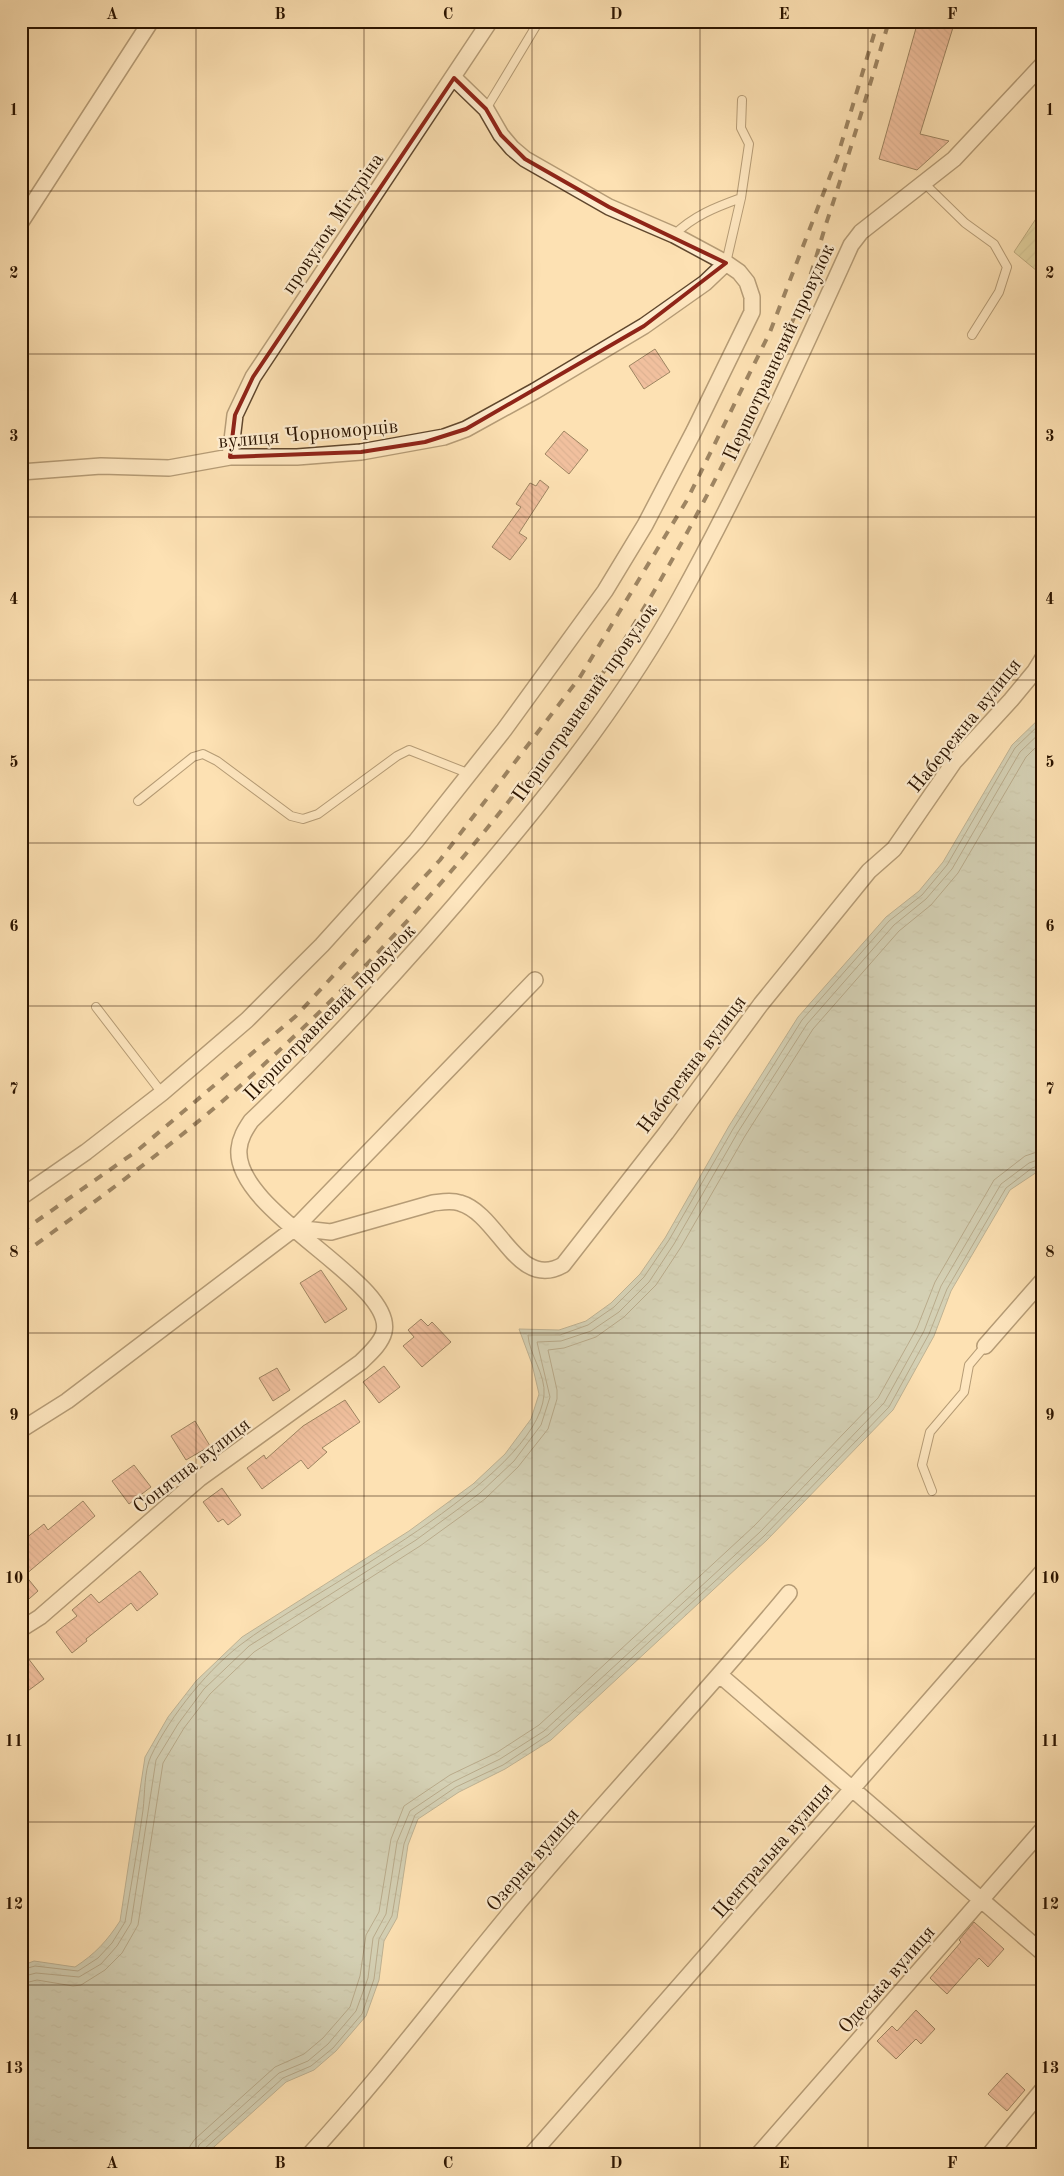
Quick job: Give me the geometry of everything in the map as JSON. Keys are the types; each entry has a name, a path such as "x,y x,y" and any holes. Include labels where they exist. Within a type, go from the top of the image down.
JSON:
{"street":[{"path":"21,222 152,21"},
{"name":"провулок Мічуріна","path":"230,457 235,415 253,377 454,78 490,21"},
{"path":"924,183 954,159 986,127 1043,64"},
{"path":"21,1197 86,1152 162,1093 247,1020 322,945 416,841 470,774 561,654 605,591 645,525 694,431 752,312 752,297 747,282 739,272 674,235 609,207 525,160 501,135 486,109 454,78"},
{"name":"Першотравневий провулок","path":"295,1228 275,1212 249,1180 241,1165 239,1150 243,1134 251,1121 366,1007 437,928 532,813 593,730 637,668 679,599 803,352 851,245 873,221 924,183"},
{"name":"вулиця Чорноморців","path":"21,472 109,466 169,468 230,457 296,457 361,452 444,437 466,428 535,391 644,326 705,283 726,263"},
{"name":"Набережна вулиця","path":"295,1228 330,1232 433,1203 449,1201 461,1203 474,1210 486,1220 525,1265 540,1271 552,1271 563,1265 666,1133 761,1004 869,871 894,849 954,762 1035,671 1043,658"},
{"path":"21,1430 67,1400 295,1228 535,980"},
{"name":"Сонячна вулиця","path":"21,1629 40,1617 199,1479 360,1362 380,1341 384,1332 381,1313 376,1303 295,1228"},
{"path":"984,1346 1043,1280"},
{"name":"Центральна вулиця","path":"532,2155 1043,1571"},
{"name":"Озерна вулиця","path":"313,2153 526,1894 720,1676 789,1593"},
{"path":"720,1676 1043,1953"},
{"name":"Одеська вулиця","path":"758,2155 1043,1829"},
{"path":"989,2155 1043,2089"}],"lane":[{"path":"486,109 539,21"},
{"path":"726,263 741,198 749,144 741,128 742,100"},
{"path":"924,183 965,223 994,244 1007,267 1005,279 999,292 972,335"},
{"path":"674,235 685,224 703,213 741,198"},
{"path":"138,801 193,757 203,754 217,761 291,816 303,820 318,814 396,756 409,750 470,774"},
{"path":"96,1007 162,1093"},
{"path":"932,1491 922,1465 930,1432 964,1392 969,1365 984,1346"}],"highlighted area":[{"path":"454,78 486,109 501,135 525,159 609,207 726,263 644,326 466,429 425,442 361,452 230,457 235,415 253,377"}],"shaded area":[{"path":"1043,208 1043,276 1014,252"}],"water":[{"path":"1043,715 1043,1168 1010,1190 951,1291 934,1336 893,1410 767,1540 551,1740 505,1769 459,1792 418,1819 408,1845 397,1918 384,1941 379,1980 366,2016 336,2051 314,2070 286,2082 205,2155 21,2155 21,1966 34,1961 75,1967 100,1947 120,1921 145,1757 168,1717 196,1681 242,1637 409,1531 473,1484 505,1454 531,1419 539,1394 532,1364 519,1329 559,1330 586,1321 611,1303 640,1274 665,1238 729,1126 798,1017 886,917 919,891 943,862 1012,745"}],"building":[{"path":"918,21 955,21 920,134 949,141 917,170 879,159"},
{"path":"655,349 670,372 644,389 629,366"},
{"path":"564,431 588,450 569,474 545,454"},
{"path":"540,480 549,487 519,533 527,538 510,560 492,547 521,507 516,504 530,483 536,486"},
{"path":"321,1270 347,1309 325,1323 300,1283"},
{"path":"421,1319 428,1326 432,1322 451,1342 422,1367 403,1346 414,1337 408,1330"},
{"path":"384,1366 400,1387 379,1403 363,1382"},
{"path":"277,1368 290,1390 273,1401 259,1378"},
{"path":"345,1400 360,1422 322,1448 327,1452 308,1469 301,1460 262,1489 247,1468 264,1455 266,1459 303,1426"},
{"path":"195,1421 210,1446 186,1460 171,1436"},
{"path":"134,1465 151,1487 129,1504 112,1481"},
{"path":"222,1488 241,1515 228,1525 223,1519 218,1522 203,1502"},
{"path":"83,1501 95,1516 25,1575 38,1591 21,1606 21,1542 44,1524 48,1530"},
{"path":"140,1571 158,1594 137,1611 131,1603 86,1639 87,1641 72,1653 56,1632 77,1616 72,1610 91,1594 99,1603"},
{"path":"21,1649 44,1679 21,1696"},
{"path":"974,1922 1004,1949 988,1967 979,1958 947,1994 930,1978 961,1942 959,1940"},
{"path":"916,2010 935,2029 921,2044 916,2039 896,2059 877,2041 892,2026 897,2031"},
{"path":"1007,2073 1025,2090 1007,2111 988,2094"}],"railway":[{"path":"21,1232 138,1150 296,1016 440,860 580,677 687,500 770,332 837,158 878,21"},
{"path":"21,1255 121,1182 194,1125 315,1016 362,969 451,871 534,769 573,716 639,617 679,548 788,332 813,268 889,21"}]}
